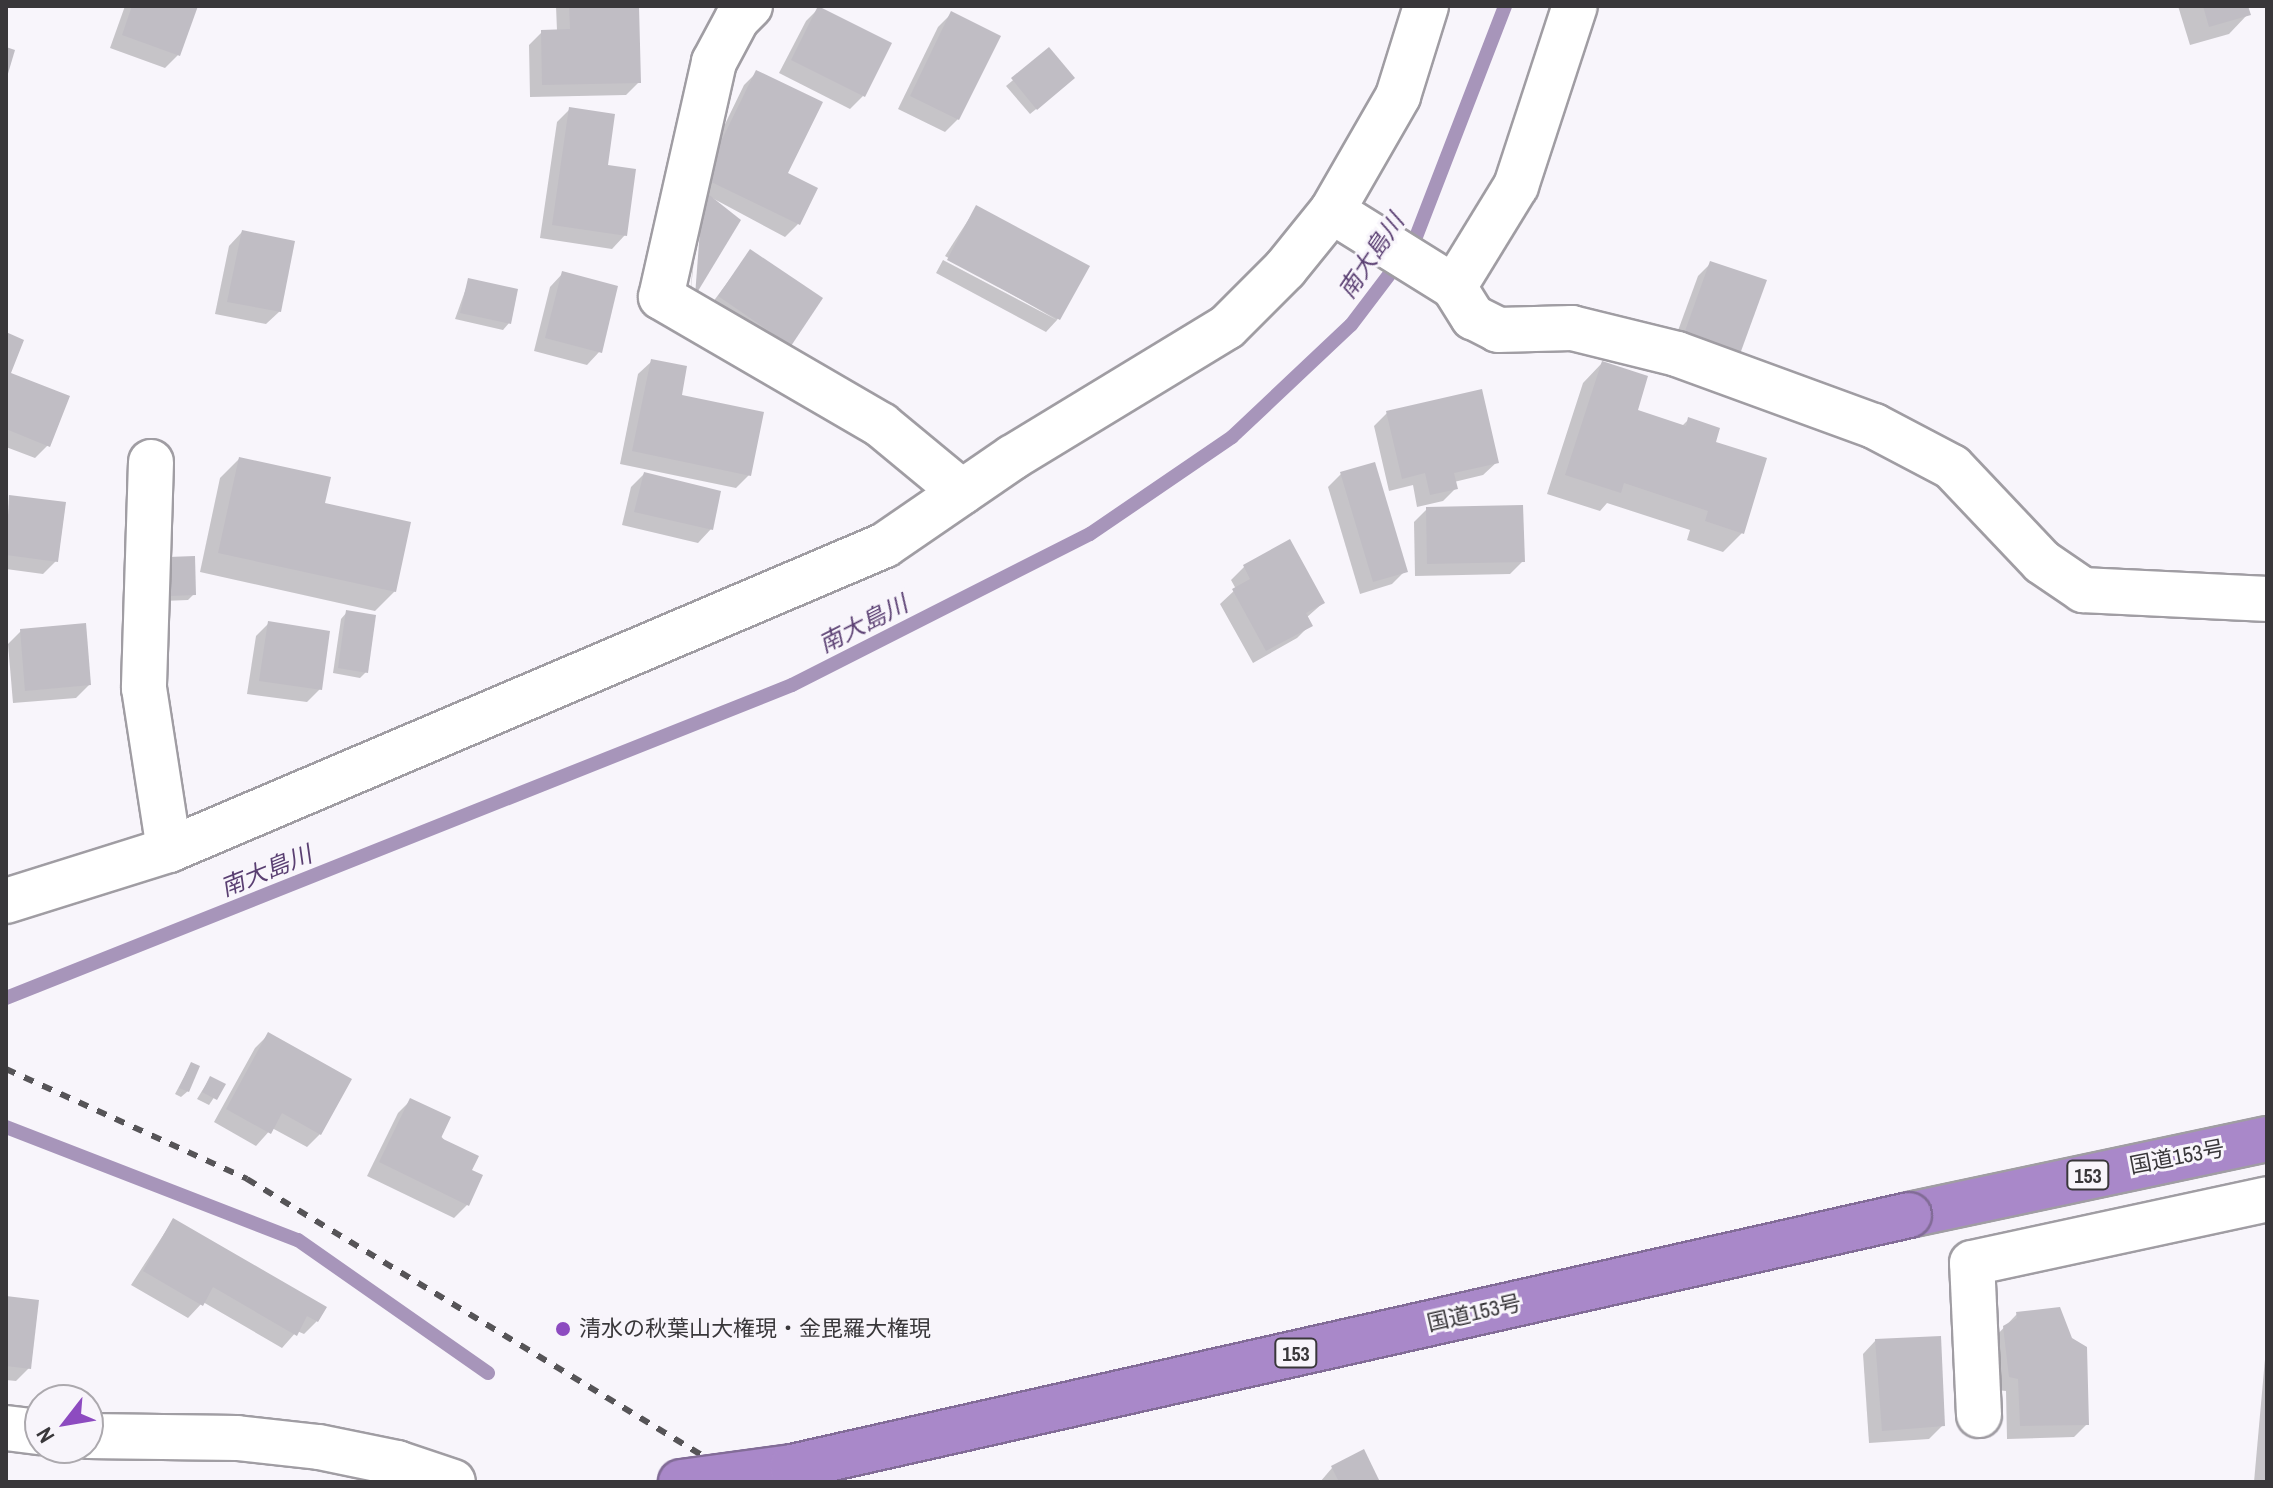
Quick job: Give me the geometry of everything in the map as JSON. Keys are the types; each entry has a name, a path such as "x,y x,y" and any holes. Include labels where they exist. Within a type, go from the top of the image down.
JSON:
{"highway":[{"name":"国道153号","path":"681,1482 821,1461 1909,1215 2267,1139"}],"street":[{"path":"750,6 737,19 714,62 661,297 881,425 962,492"},
{"path":"6,901 169,850 885,545 962,492 1227,327 1285,269 1344,218 1398,96 1426,6"},
{"path":"1438,277 1516,186 1575,6"},
{"path":"1344,218 1438,277 1473,317 1498,330 1572,328 1677,354 1874,426 1952,467 2042,562 2083,590 2267,599"},
{"path":"151,462 144,688 169,850"},
{"path":"1979,1415 1972,1263 2267,1199"},
{"path":"104,1436 237,1438 319,1447 397,1463 453,1482"}],"building":[{"path":"132,6 198,6 180,56 122,35"},
{"path":"569,6 639,6 641,83 542,85 541,30 570,29"},
{"path":"818,6 892,43 865,97 791,60"},
{"path":"2203,6 2248,6 2251,15 2209,27"},
{"path":"951,11 1001,36 959,120 910,96"},
{"path":"6,47 15,50 7,77 6,77"},
{"path":"1049,47 1075,78 1037,110 1011,78"},
{"path":"756,70 823,102 788,173 818,188 800,225 703,178"},
{"path":"569,107 615,114 608,165 636,169 627,236 552,225"},
{"path":"703,190 741,220 695,296"},
{"path":"976,205 1090,266 1060,320 947,260"},
{"path":"242,230 295,241 281,312 227,302"},
{"path":"750,249 823,298 791,346 718,296"},
{"path":"1710,261 1767,280 1740,354 1684,334"},
{"path":"562,271 618,286 602,353 545,338"},
{"path":"468,278 518,289 511,324 460,313"},
{"path":"6,332 24,340 11,373 70,396 50,447 6,429"},
{"path":"651,359 687,366 682,395 764,412 751,476 632,451"},
{"path":"1602,361 1648,376 1638,410 1686,426 1688,417 1720,428 1716,442 1767,458 1744,534 1705,521 1708,511 1624,483 1621,493 1565,475"},
{"path":"1482,389 1499,463 1454,473 1458,489 1430,495 1425,473 1402,479 1386,411"},
{"path":"239,457 331,477 325,503 411,522 396,592 218,553"},
{"path":"1375,462 1408,572 1373,582 1340,472"},
{"path":"644,472 721,491 713,530 634,512"},
{"path":"9,495 66,502 58,562 6,555"},
{"path":"1523,505 1525,562 1427,564 1426,507"},
{"path":"1290,539 1325,603 1306,613 1313,626 1266,651 1232,589 1250,579 1243,565"},
{"path":"195,556 196,595 169,596 168,557"},
{"path":"346,610 376,615 368,673 338,668"},
{"path":"268,621 330,631 322,690 259,681"},
{"path":"86,623 91,685 25,691 20,629"},
{"path":"268,1032 352,1079 321,1135 282,1113 271,1134 226,1109"},
{"path":"191,1062 200,1066 189,1092 179,1088"},
{"path":"210,1076 226,1084 217,1100 202,1092"},
{"path":"410,1098 451,1117 441,1138 479,1156 472,1170 483,1175 469,1206 379,1162"},
{"path":"173,1218 327,1307 318,1322 307,1316 297,1336 213,1287 203,1306 143,1271"},
{"path":"6,1296 39,1300 31,1369 6,1366"},
{"path":"2060,1307 2072,1338 2087,1347 2089,1425 2020,1426 2018,1379 2009,1377 2003,1326 2017,1318 2016,1312"},
{"path":"1941,1336 1945,1426 1882,1431 1875,1339"},
{"path":"1364,1449 1380,1482 1339,1482 1331,1466"}],"waterway":[{"name":"南大島川","path":"6,998 792,685 1090,534 1232,437 1351,325 1414,242 1505,6"},
{"path":"6,1127 298,1240 488,1373"}],"railway":[{"path":"6,1069 247,1179 746,1482"}],"place":[{"name":"清水の秋葉山大権現・金毘羅大権現","path":"563,1329"}]}
